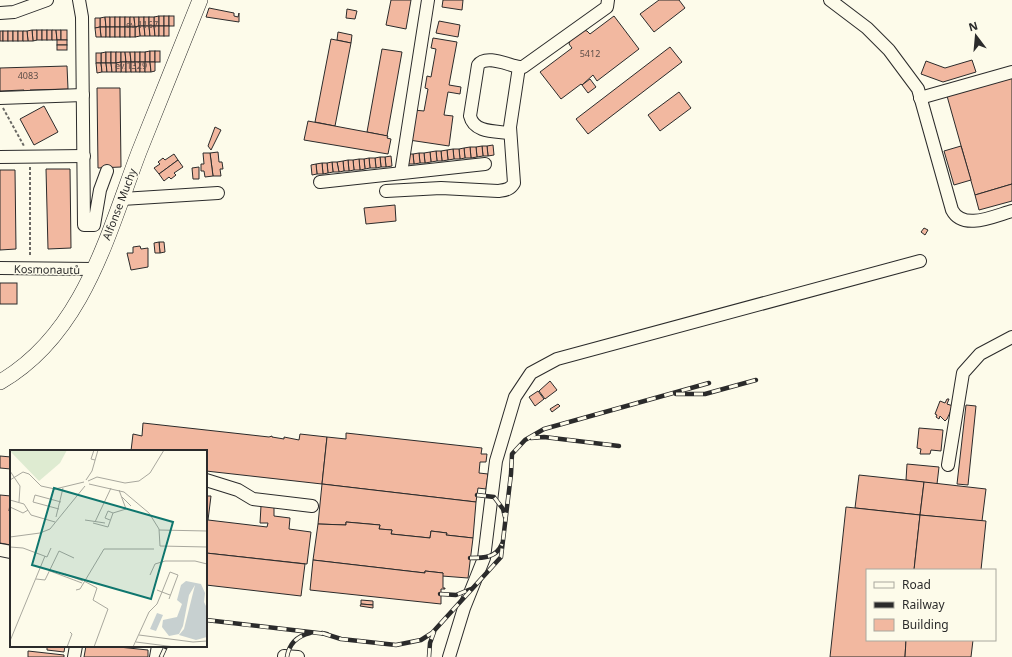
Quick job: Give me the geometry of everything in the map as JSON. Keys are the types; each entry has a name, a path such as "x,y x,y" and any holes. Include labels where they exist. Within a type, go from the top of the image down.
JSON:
{"main road":[{"name":"Alfonse Muchy","path":"0,382 25,366 42,351 60,331 79,301 122,199 200,0"}],"street":[{"path":"0,13 14,12 47,0"},
{"path":"79,0 82,18 84,225 94,225 100,190 107,171"},
{"path":"401,173 428,0"},
{"path":"510,133 479,129 472,122 470,116 478,65 480,62 487,60 519,67 526,66 607,7 608,0"},
{"path":"830,0 867,28 889,50 918,89 952,210 956,218 964,221 978,220 1012,211"},
{"path":"386,191 441,188 506,190 511,188 514,183 510,133 519,67"},
{"path":"920,98 1012,72"},
{"path":"0,98 83,95"},
{"path":"0,157 84,156"},
{"path":"320,182 485,164"},
{"path":"122,199 218,193"},
{"path":"449,657 464,608 484,558 496,461 514,397 531,373 557,359 920,260"},
{"name":"Kosmonautů","path":"0,268 93,269"},
{"path":"948,466 963,373 980,354 1012,337"},
{"path":"207,480 238,490 253,499 312,506"},
{"path":"0,550 10,552"},
{"path":"74,657 76,647"},
{"path":"156,657 158,647"},
{"path":"284,656 298,657"}],"path":[{"path":"0,102 30,157 30,268"}],"building":[{"path":"391,0 411,0 406,29 386,25"},
{"path":"443,0 463,0 462,10 442,7"},
{"path":"659,0 679,0 685,8 654,32 640,14"},
{"path":"209,8 234,13 234,16 238,17 239,13 239,22 206,17"},
{"path":"347,9 357,11 355,19 346,18"},
{"path":"159,16 159,26 154,26 154,17"},
{"path":"159,16 164,16 164,26 159,26"},
{"path":"164,16 169,16 169,26 164,26"},
{"path":"169,16 174,16 174,26 169,26"},
{"path":"614,16 639,49 597,81 593,75 582,85 581,84 561,99 540,72 572,48 569,44 570,40 583,30 590,34"},
{"path":"105,17 106,27 100,27 100,18"},
{"path":"105,17 110,17 110,27 106,27"},
{"path":"110,17 115,17 115,27 110,27"},
{"path":"115,17 120,17 120,27 115,27"},
{"path":"120,17 125,17 125,27 120,27"},
{"path":"125,17 130,17 130,27 125,27"},
{"path":"130,17 134,17 135,27 130,27"},
{"path":"134,17 139,17 139,26 135,27"},
{"path":"139,17 144,17 144,26 139,26"},
{"path":"144,17 149,17 149,26 144,26"},
{"path":"149,17 154,17 154,26 149,26"},
{"path":"95,18 100,18 100,27 95,28"},
{"path":"439,21 460,25 458,37 436,33"},
{"path":"139,26 144,26 145,36 140,36"},
{"path":"139,26 140,36 135,37 135,27"},
{"path":"144,26 149,26 150,36 145,36"},
{"path":"149,26 154,26 155,36 150,36"},
{"path":"154,26 159,26 159,36 155,36"},
{"path":"159,26 164,26 164,36 159,36"},
{"path":"164,26 169,26 169,36 164,36"},
{"path":"100,27 106,27 106,37 101,37"},
{"path":"100,27 101,37 96,37 95,28"},
{"path":"106,27 110,27 110,37 106,37"},
{"path":"110,27 115,27 115,37 110,37"},
{"path":"115,27 120,27 120,37 115,37"},
{"path":"120,27 125,27 125,37 120,37"},
{"path":"125,27 130,27 130,37 125,37"},
{"path":"130,27 135,27 135,37 130,37"},
{"path":"32,30 37,30 37,40 33,41"},
{"path":"32,30 33,41 28,41 27,31"},
{"path":"37,30 42,30 42,40 37,40"},
{"path":"42,30 47,30 47,40 42,40"},
{"path":"47,30 52,30 52,40 47,40"},
{"path":"52,30 56,30 57,40 52,40"},
{"path":"56,30 61,30 61,40 57,40"},
{"path":"61,30 67,30 67,40 61,40"},
{"path":"0,31 3,31 3,41 0,41"},
{"path":"3,31 8,31 8,41 3,41"},
{"path":"8,31 13,31 13,41 8,41"},
{"path":"13,31 18,31 18,41 13,41"},
{"path":"18,31 23,31 23,41 18,41"},
{"path":"23,31 27,31 28,41 23,41"},
{"path":"338,32 352,35 351,43 337,40"},
{"path":"433,38 457,42 449,85 461,87 460,94 448,92 444,115 453,116 449,146 409,140 414,110 424,111 428,89 425,88 427,76 431,77 436,49 431,48"},
{"path":"331,39 351,43 335,126 315,122"},
{"path":"57,40 67,40 67,45 57,45"},
{"path":"57,45 67,45 67,50 57,50"},
{"path":"670,47 682,62 588,134 576,119"},
{"path":"382,49 402,52 387,136 367,132"},
{"path":"150,51 150,62 145,62 145,52"},
{"path":"150,51 155,51 155,62 150,62"},
{"path":"155,51 160,51 160,62 155,62"},
{"path":"106,52 106,63 101,63 101,53"},
{"path":"106,52 111,52 111,63 106,63"},
{"path":"111,52 116,52 116,63 111,63"},
{"path":"116,52 121,52 121,62 116,63"},
{"path":"121,52 125,52 126,62 121,62"},
{"path":"125,52 130,52 131,62 126,62"},
{"path":"130,52 135,52 135,62 131,62"},
{"path":"135,52 140,52 140,62 135,62"},
{"path":"140,52 145,52 145,62 140,62"},
{"path":"96,53 101,53 101,63 96,63"},
{"path":"972,60 976,72 943,82 921,74 926,61 945,68"},
{"path":"121,62 126,62 126,72 121,72"},
{"path":"121,62 121,72 116,72 116,63"},
{"path":"126,62 131,62 131,72 126,72"},
{"path":"131,62 135,62 136,72 131,72"},
{"path":"135,62 140,62 140,72 136,72"},
{"path":"140,62 145,62 145,72 140,72"},
{"path":"145,62 150,62 151,72 145,72"},
{"path":"150,62 155,62 155,71 151,72"},
{"path":"96,63 101,63 102,72 97,73"},
{"path":"101,63 106,63 107,72 102,72"},
{"path":"106,63 111,63 112,72 107,72"},
{"path":"111,63 116,63 116,72 112,72"},
{"path":"67,66 68,89 30,90 30,92 24,92 24,90 0,91 0,68"},
{"path":"1012,78 1012,184 975,195 947,96"},
{"path":"590,79 596,87 588,93 582,85"},
{"path":"97,88 120,88 121,167 98,168"},
{"path":"679,92 691,108 660,131 648,115"},
{"path":"44,106 58,132 34,145 20,119"},
{"path":"308,121 388,136 387,138 391,139 388,154 304,140"},
{"path":"215,127 221,130 211,150 208,146"},
{"path":"493,145 494,155 488,156 487,146"},
{"path":"482,146 487,146 488,156 483,156"},
{"path":"482,146 483,156 477,157 476,147"},
{"path":"961,146 971,180 954,185 944,151"},
{"path":"470,147 476,147 477,157 471,158"},
{"path":"470,147 471,158 465,158 464,148"},
{"path":"464,148 465,158 460,159 459,149"},
{"path":"453,149 459,149 460,159 454,159"},
{"path":"453,149 454,159 448,160 447,150"},
{"path":"447,150 448,160 442,161 441,151"},
{"path":"436,151 441,151 442,161 437,161"},
{"path":"436,151 437,161 431,162 430,152"},
{"path":"218,152 219,162 222,162 223,169 220,169 221,176 213,176 210,153"},
{"path":"430,152 431,162 425,163 424,153"},
{"path":"203,153 210,153 213,176 205,177 204,171 201,171 201,164 204,164"},
{"path":"419,153 424,153 425,163 420,163"},
{"path":"419,153 420,163 414,164 413,154"},
{"path":"174,154 178,160 159,174 154,168 160,164 158,162 163,158 165,160"},
{"path":"407,154 413,154 414,164 408,164"},
{"path":"391,156 392,166 386,167 385,157"},
{"path":"380,157 385,157 386,167 381,167"},
{"path":"380,157 381,167 376,168 375,158"},
{"path":"369,158 375,158 376,168 370,168"},
{"path":"369,158 370,168 365,169 364,159"},
{"path":"359,159 364,159 365,169 360,170"},
{"path":"359,159 360,170 354,170 353,160"},
{"path":"178,160 183,167 174,173 176,175 171,179 169,177 164,181 159,174"},
{"path":"348,160 353,160 354,170 349,171"},
{"path":"348,160 349,171 344,171 343,161"},
{"path":"343,161 344,171 339,172 337,162"},
{"path":"332,162 337,162 339,172 333,172"},
{"path":"332,162 333,172 328,173 327,163"},
{"path":"322,163 327,163 328,173 323,174"},
{"path":"322,163 323,174 317,174 316,164"},
{"path":"316,164 317,174 312,175 311,165"},
{"path":"199,167 199,179 193,179 192,168"},
{"path":"46,169 70,169 71,248 48,249"},
{"path":"0,170 15,170 16,249 0,250"},
{"path":"1012,184 1012,201 979,210 975,195"},
{"path":"395,205 396,221 366,224 364,208"},
{"path":"924,228 928,230 925,235 921,232"},
{"path":"159,242 164,242 165,252 160,253"},
{"path":"159,242 160,253 155,253 154,243"},
{"path":"140,246 141,249 148,248 148,267 131,270 127,253 133,253 133,247"},
{"path":"0,283 17,283 17,304 0,304"},
{"path":"550,381 557,390 545,399 539,391"},
{"path":"538,391 544,399 535,406 529,397"},
{"path":"947,399 949,399 947,404 953,406 945,421 940,416 939,419 936,417 937,415 935,414 940,401 945,403"},
{"path":"558,404 560,406 552,412 550,409"},
{"path":"966,405 976,406 968,485 957,484"},
{"path":"143,423 269,437 272,436 284,439 284,437 299,440 300,434 327,437 322,484 207,471 207,450 131,450 133,434 142,436"},
{"path":"919,428 943,430 941,451 931,450 930,454 920,454 921,449 917,448"},
{"path":"346,433 482,448 481,454 487,454 486,462 480,462 479,473 488,474 486,489 478,488 476,502 322,484 327,437 346,439"},
{"path":"0,456 10,457 10,469 0,468"},
{"path":"907,464 939,467 937,484 906,480"},
{"path":"859,475 924,482 920,515 855,508"},
{"path":"924,482 986,489 982,521 920,515"},
{"path":"322,484 476,502 473,538 446,535 447,533 431,531 430,538 391,534 392,530 379,529 380,525 346,522 346,525 318,524"},
{"path":"0,495 10,496 10,545 0,543"},
{"path":"207,496 211,496 208,520 267,527 268,523 260,523 261,506 274,507 274,516 290,518 289,529 311,532 307,564 207,553"},
{"path":"846,507 920,515 914,569 866,569 866,641 906,641 905,657 830,657"},
{"path":"920,515 986,521 981,569 914,569"},
{"path":"346,522 380,525 379,529 392,530 391,534 430,538 431,531 447,533 446,535 473,538 468,578 442,576 443,573 425,571 425,573 313,560 318,524 346,525"},
{"path":"207,553 305,564 301,596 207,585"},
{"path":"313,560 425,573 425,571 443,573 443,588 445,589 441,589 441,604 310,590"},
{"path":"361,600 373,601 373,605 361,604"},
{"path":"361,604 373,605 373,608 360,606"},
{"path":"906,641 973,641 971,657 905,657"},
{"path":"47,647 65,647 64,652 47,650"},
{"path":"86,647 119,647 148,650 148,657 84,657"},
{"path":"28,651 64,655 64,657 28,657"}],"railway":[{"path":"676,394 705,394 756,380"},
{"path":"322,633 341,639 396,645 421,640 432,633 501,557 512,454 525,440 544,429 709,383"},
{"path":"531,438 544,437 619,446"},
{"path":"477,495 494,497 503,509 505,517"},
{"path":"470,558 493,555 502,544"},
{"path":"440,594 456,595 471,589"},
{"path":"207,620 327,634"},
{"path":"429,657 430,643 434,632"},
{"path":"287,657 294,641 301,636 310,633"},
{"path":"161,657 166,647"}]}
